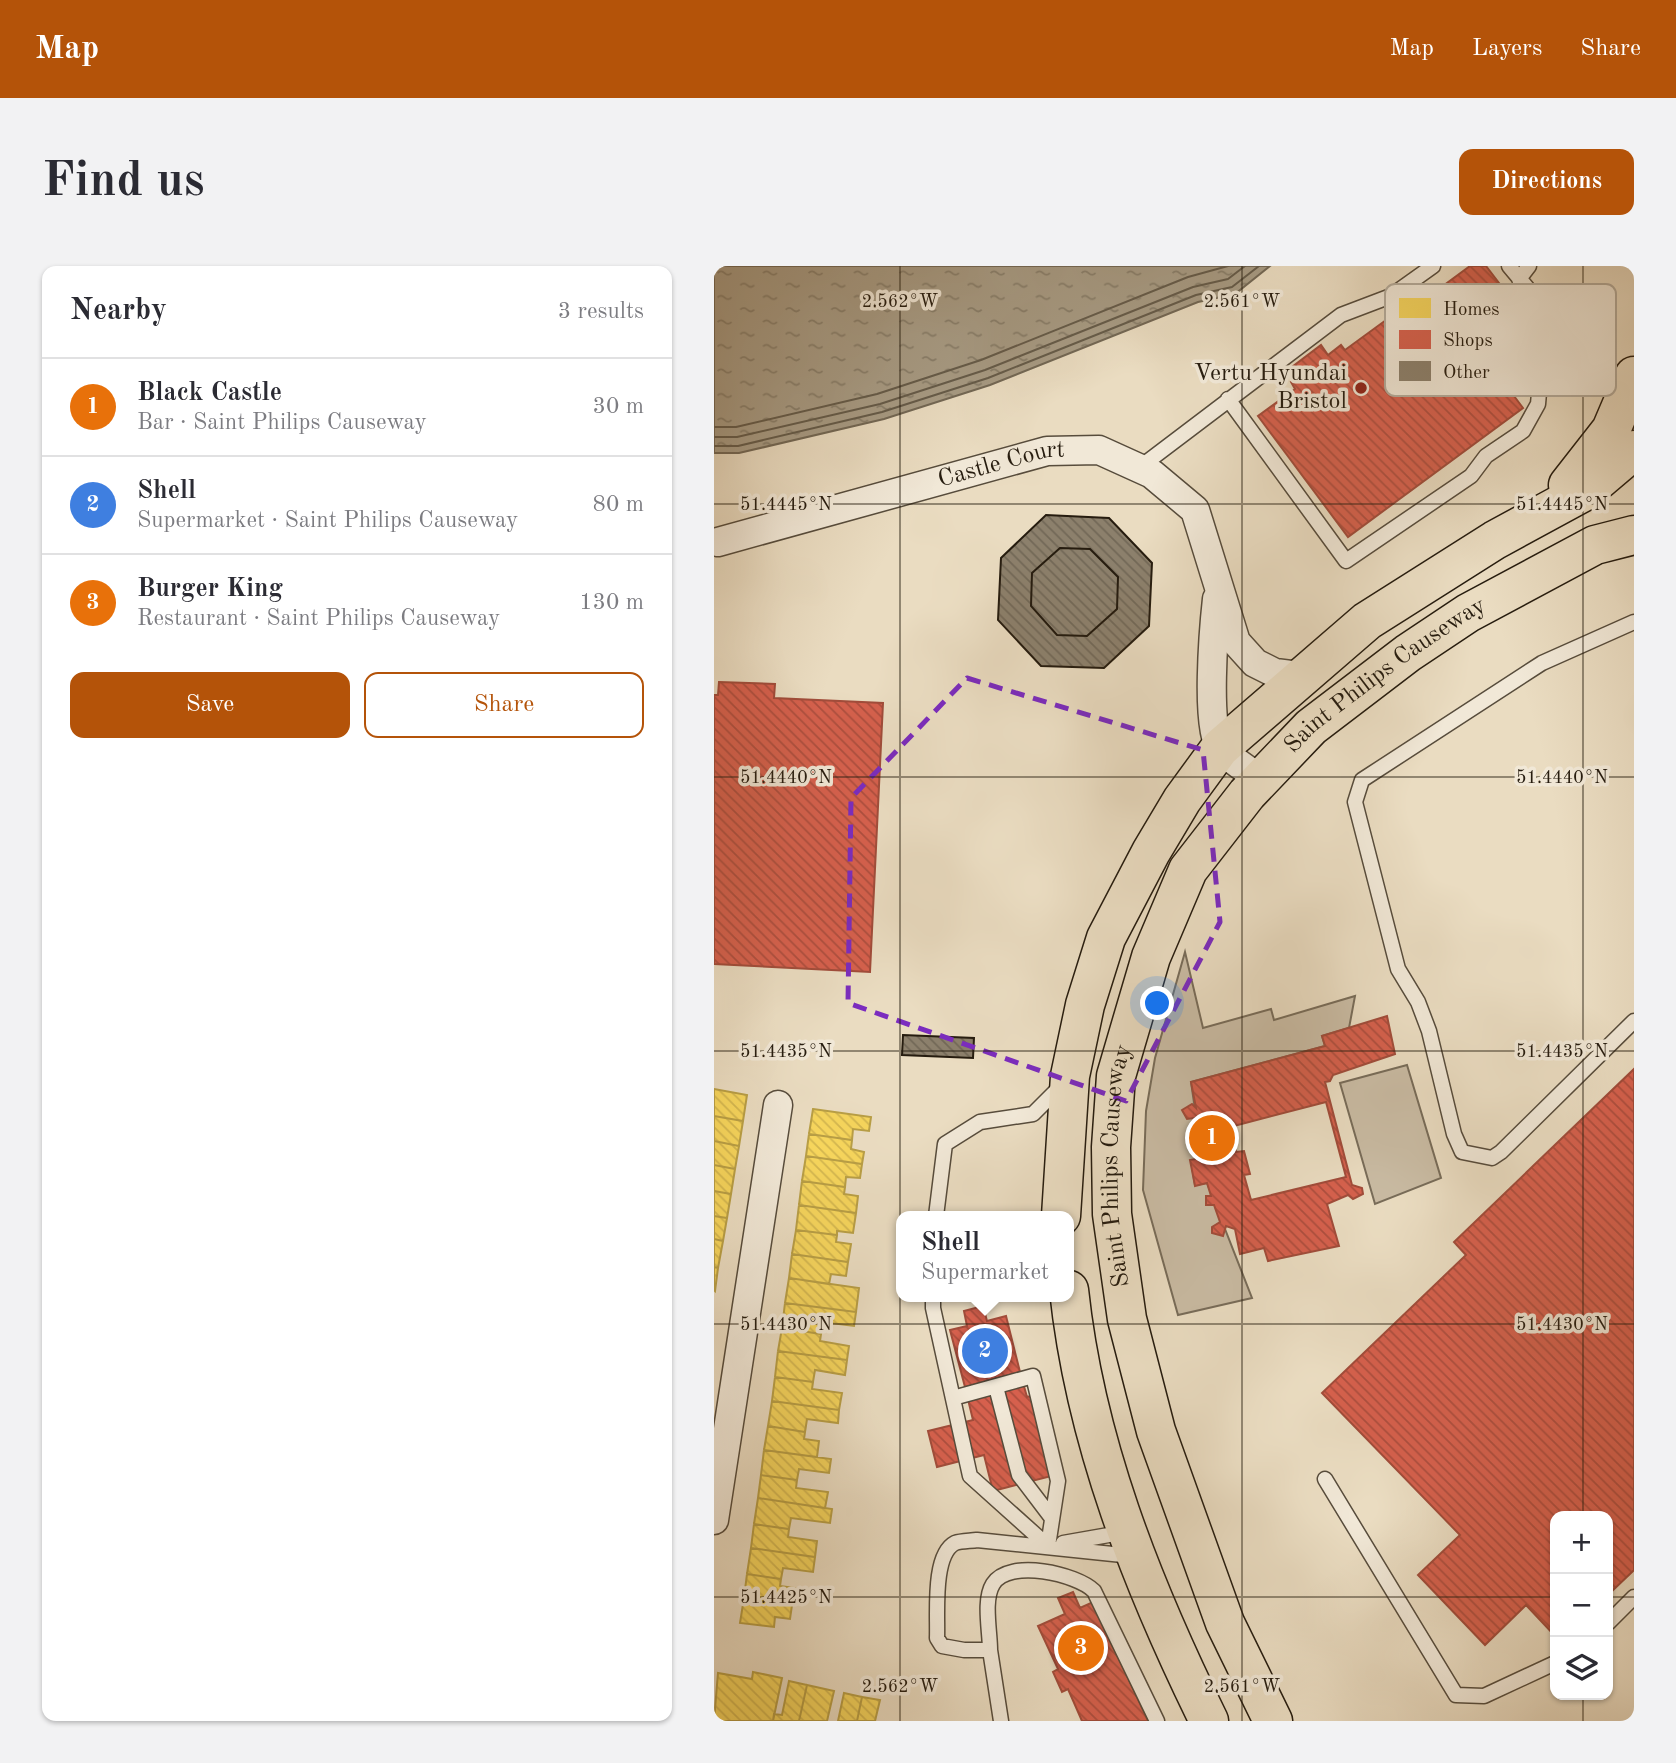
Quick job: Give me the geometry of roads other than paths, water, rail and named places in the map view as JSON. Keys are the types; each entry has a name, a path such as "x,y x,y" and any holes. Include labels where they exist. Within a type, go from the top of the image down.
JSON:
{"main road":[{"name":"Saint Philips Causeway","path":"1546,510 1611,429 1634,376"},
{"name":"Saint Philips Causeway","path":"1061,1211 1070,1076 1085,1005 1107,938 1150,852 1182,800 1220,748 1299,676 1367,621 1546,510 1587,490 1634,450"},
{"name":"Saint Philips Causeway","path":"1273,1721 1225,1623 1156,1431 1127,1320 1112,1214 1111,1147 1116,1076 1151,957 1188,870 1260,779 1311,727 1408,653 1458,620 1595,545 1634,535"},
{"path":"1070,1302 1073,1331 1097,1439 1131,1544 1172,1647 1209,1721"}],"street":[{"name":"Castle Court","path":"718,542 1047,451 1099,450 1152,474 1195,510 1217,589 1236,642 1255,663 1275,673 1299,676"},
{"name":"Castle Court","path":"1217,589 1212,655 1215,729 1220,748"},
{"path":"1220,748 1260,779"},
{"path":"714,1520 778,1105"}],"lane":[{"path":"1408,284 1433,266"},
{"path":"1508,266 1524,284"},
{"path":"1520,279 1529,266"},
{"path":"1139,468 1342,315 1385,298"},
{"path":"1228,399 1346,561 1471,476 1486,456 1522,431 1538,404 1539,396"},
{"path":"1634,622 1542,663 1487,697 1362,780 1355,802 1398,969 1418,1002 1429,1031 1454,1134 1462,1152 1492,1158 1501,1152 1634,1021"},
{"path":"937,1211 944,1144 980,1122 1033,1114 1070,1076"},
{"path":"933,1302 971,1476 1048,1546 1131,1544"},
{"path":"953,1398 1033,1376 1058,1481 1048,1546"},
{"path":"996,1387 1019,1475 1051,1517"},
{"path":"1325,1479 1456,1695 1484,1696 1550,1665"},
{"path":"990,1650 964,1650 943,1646 937,1638 939,1576 943,1556 954,1544 977,1540 1048,1546 1131,1544"},
{"path":"1001,1721 990,1650 990,1594 1000,1576 1015,1570 1028,1570 1086,1582 1094,1591 1157,1721"},
{"path":"1613,1618 1634,1597"}],"water":[{"path":"714,266 1270,266 1235,294 1198,302 990,385 884,419 739,453 714,453"}],"place":[{"name":"Vertu Hyundai Bristol","path":"1361,388"},
{"name":"Black Castle","path":"1212,1138"},
{"name":"Shell","path":"985,1351"},
{"name":"Burger King","path":"1081,1648"}]}
